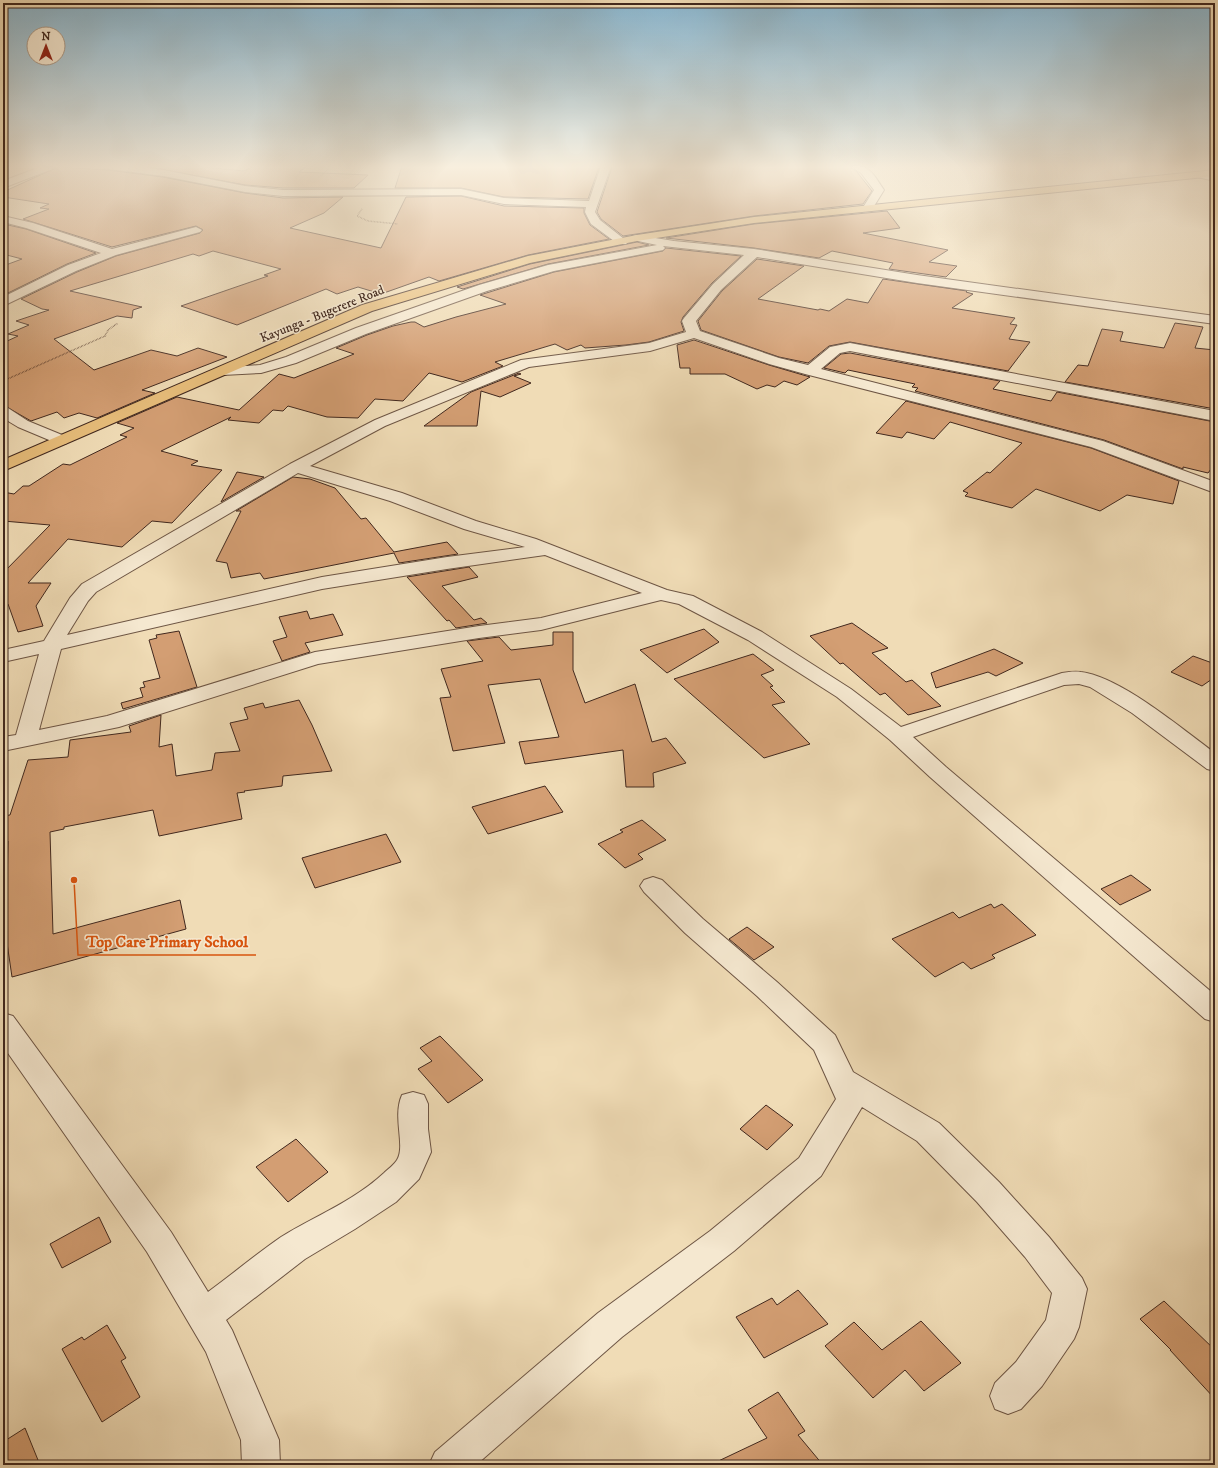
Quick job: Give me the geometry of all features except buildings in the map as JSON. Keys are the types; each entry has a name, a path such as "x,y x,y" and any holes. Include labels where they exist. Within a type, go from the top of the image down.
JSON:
{"main road":[{"name":"Kayunga - Bugerere Road","path":"3,466 367,308 528,260 660,235"}],"street":[{"path":"57,235 112,253"},
{"path":"3,302 72,268 112,253 180,235"},
{"path":"612,235 622,242"},
{"path":"637,238 696,247 754,252 916,279 1215,320"},
{"path":"223,371 261,369 276,365 426,308 483,288 552,268 647,249 696,247"},
{"path":"694,334 689,321 717,287 754,252"},
{"path":"26,739 52,644 80,598 89,588 296,467 380,423 526,364 650,347 694,334 774,362 1097,444 1215,488"},
{"path":"810,371 835,350 850,347 1215,416"},
{"path":"3,411 23,424 61,440"},
{"path":"296,467 396,497 470,525 530,543 661,594 686,600 755,636 844,693 898,735 938,772 1215,1011"},
{"path":"3,656 322,583 447,562 547,550"},
{"path":"3,744 111,722 315,658 541,624 661,594"},
{"path":"898,735 1062,679 1080,678 1097,683 1140,708 1215,764"},
{"path":"448,1465 610,1325 722,1241 810,1167 851,1100 825,1043 768,989 694,926 652,886"},
{"path":"3,1024 159,1242 220,1342 260,1440 261,1465"},
{"path":"842,1080 928,1132 988,1192 1037,1247 1070,1289 1062,1327 1029,1374 1008,1396"},
{"path":"204,1316 293,1248 344,1219 385,1192 408,1170 416,1152 412,1129 413,1104"}],"path":[{"path":"3,381 105,336 108,330 118,323"}],"place":[{"name":"Top Care Primary School","path":"74,880"}]}
